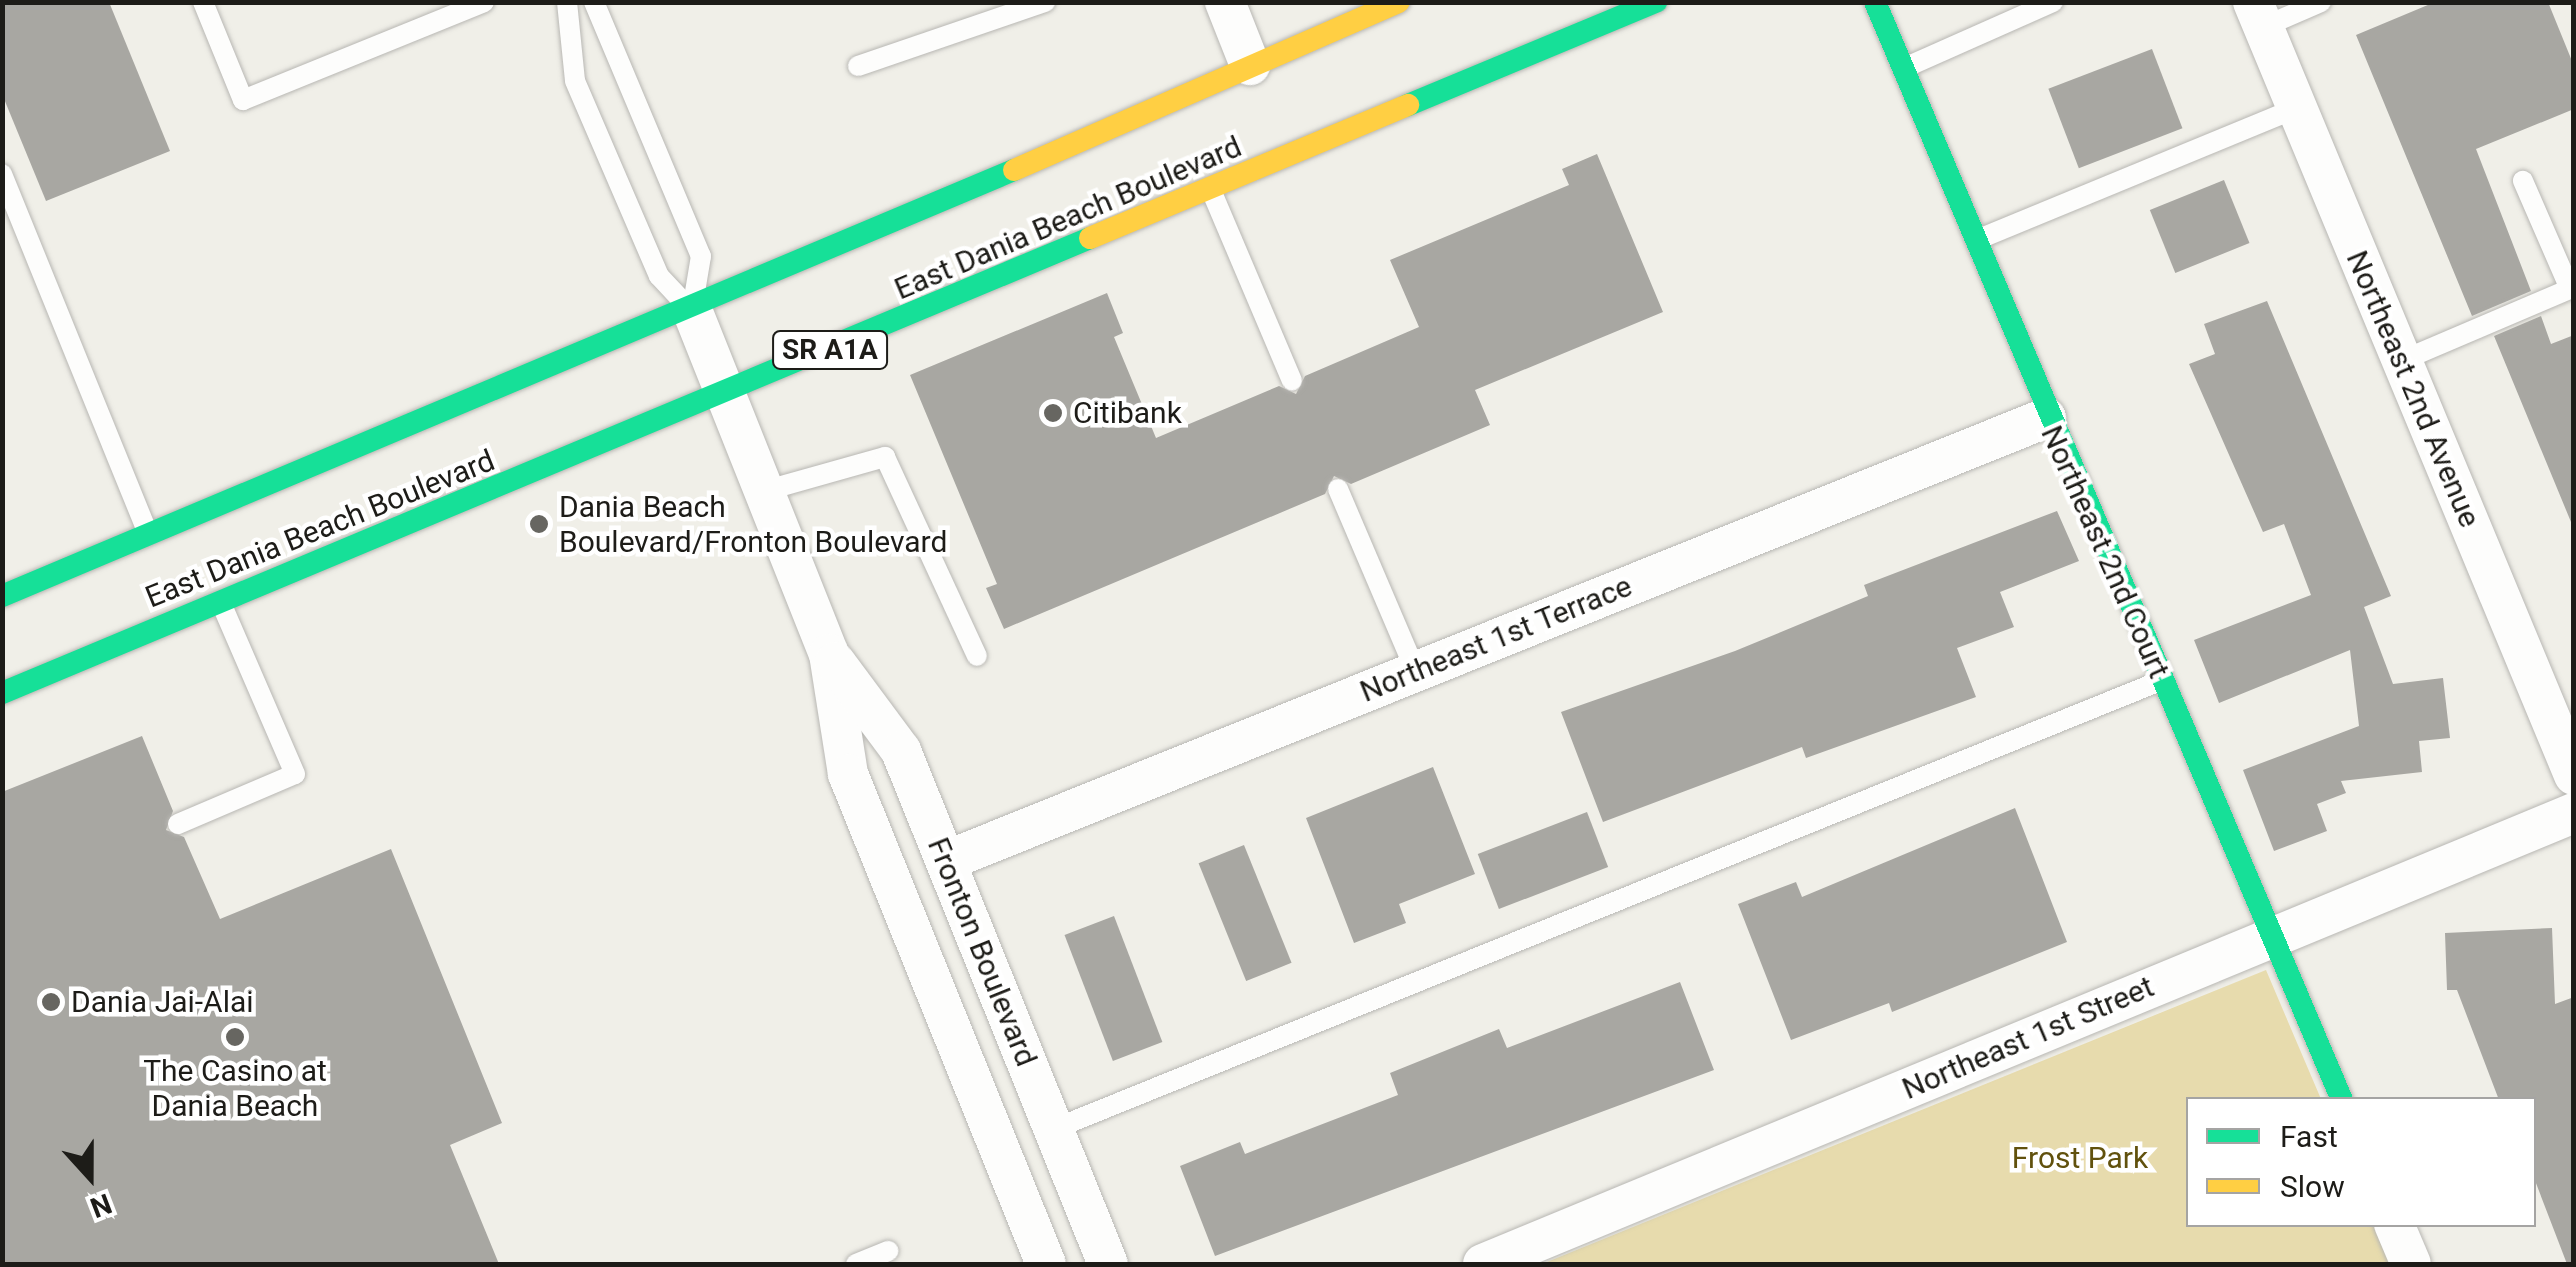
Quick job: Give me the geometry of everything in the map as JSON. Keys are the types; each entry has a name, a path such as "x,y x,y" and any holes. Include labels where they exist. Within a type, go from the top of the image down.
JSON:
{"main road":[{"name":"East Dania Beach Boulevard","path":"2,596 692,310 1399,2"},
{"name":"East Dania Beach Boulevard","path":"2,693 726,394 1656,2"},
{"name":"Northeast 2nd Court","path":"1875,2 2046,418 2274,935 2341,1097"}],"street":[{"path":"1225,2 1250,64"},
{"name":"Northeast 2nd Avenue","path":"2258,15 2574,775"},
{"name":"Fronton Boulevard","path":"692,310 830,654 848,774 1046,1264"},
{"name":"Northeast 1st Terrace","path":"946,861 2046,418"},
{"name":"Fronton Boulevard","path":"830,654 901,750 1108,1264"},
{"name":"Northeast 1st Street","path":"1484,1264 2574,813"},
{"path":"2395,1227 2411,1264"}],"lane":[{"path":"203,2 243,100 484,2"},
{"path":"568,2 575,81 659,276 692,310"},
{"path":"594,2 700,256 692,310"},
{"path":"858,66 1045,2"},
{"path":"1902,69 2053,2"},
{"path":"2258,15 2321,2"},
{"path":"1973,241 2296,108"},
{"path":"2,174 148,536"},
{"path":"2401,361 2570,290 2523,181"},
{"path":"1211,190 1292,381"},
{"path":"764,491 885,456 978,656"},
{"path":"1338,489 1416,672"},
{"path":"178,824 295,774 221,603"},
{"path":"1054,1129 2162,681"},
{"path":"856,1264 888,1251"}],"green space":[{"name":"Frost Park","path":"2266,970 2320,1097 2186,1097 2186,1227 2375,1227 2390,1264 1542,1264"}],"building":[{"path":"2,2 109,2 170,151 46,201 2,94"},
{"path":"2435,2 2548,2 2574,66 2574,109 2476,149 2531,291 2472,316 2356,35"},
{"path":"2152,49 2182,128 2079,168 2048,89"},
{"path":"1597,154 1663,312 1475,390 1490,425 1351,484 1334,476 1325,494 1004,629 986,588 997,584 910,375 1107,293 1123,333 1114,337 1156,438 1279,386 1296,394 1305,376 1419,327 1390,260 1569,185 1562,169"},
{"path":"2224,180 2249,243 2175,273 2150,210"},
{"path":"2267,301 2391,596 2364,607 2393,684 2443,678 2450,738 2419,741 2422,772 2341,781 2346,793 2317,804 2327,831 2274,851 2243,770 2359,726 2350,650 2219,703 2194,640 2311,595 2284,524 2263,532 2189,364 2215,354 2204,324"},
{"path":"2541,316 2551,344 2574,335 2571,522 2494,336"},
{"path":"2057,511 2079,561 2000,592 2014,627 1957,648 1976,697 1806,758 1802,747 1603,822 1561,712 1735,651 1868,596 1864,585"},
{"name":"The Casino at Dania Beach","path":"142,736 173,811 166,830 184,837 220,919 391,849 502,1123 450,1145 499,1264 2,1264 2,792"},
{"path":"1433,767 1475,874 1399,904 1406,923 1354,943 1306,818"},
{"path":"2015,808 2067,942 1892,1012 1889,1003 1791,1040 1738,904 1796,882 1802,897"},
{"path":"1587,812 1608,867 1499,909 1478,854"},
{"path":"1244,845 1292,963 1246,981 1199,863"},
{"path":"1114,916 1162,1042 1113,1061 1065,935"},
{"path":"2552,928 2555,1004 2574,997 2574,1264 2567,1264 2536,1183 2536,1097 2498,1097 2457,990 2447,990 2445,933"},
{"path":"1680,982 1714,1070 1215,1256 1180,1166 1240,1142 1245,1154 1398,1095 1390,1073 1499,1029 1507,1048"}],"traffic: fast":[{"path":"1408,105 1656,2"},
{"path":"1875,2 2341,1097"},
{"path":"2,596 1014,170"},
{"path":"2,693 1090,238"}],"traffic: slow":[{"path":"1014,170 1399,2"},
{"path":"1090,238 1408,105"}],"place":[{"name":"Citibank","path":"1053,413"},
{"name":"Dania Beach Boulevard/Fronton Boulevard","path":"539,524"},
{"name":"Dania Jai-Alai","path":"51,1002"},
{"name":"The Casino at Dania Beach","path":"235,1037"}]}
